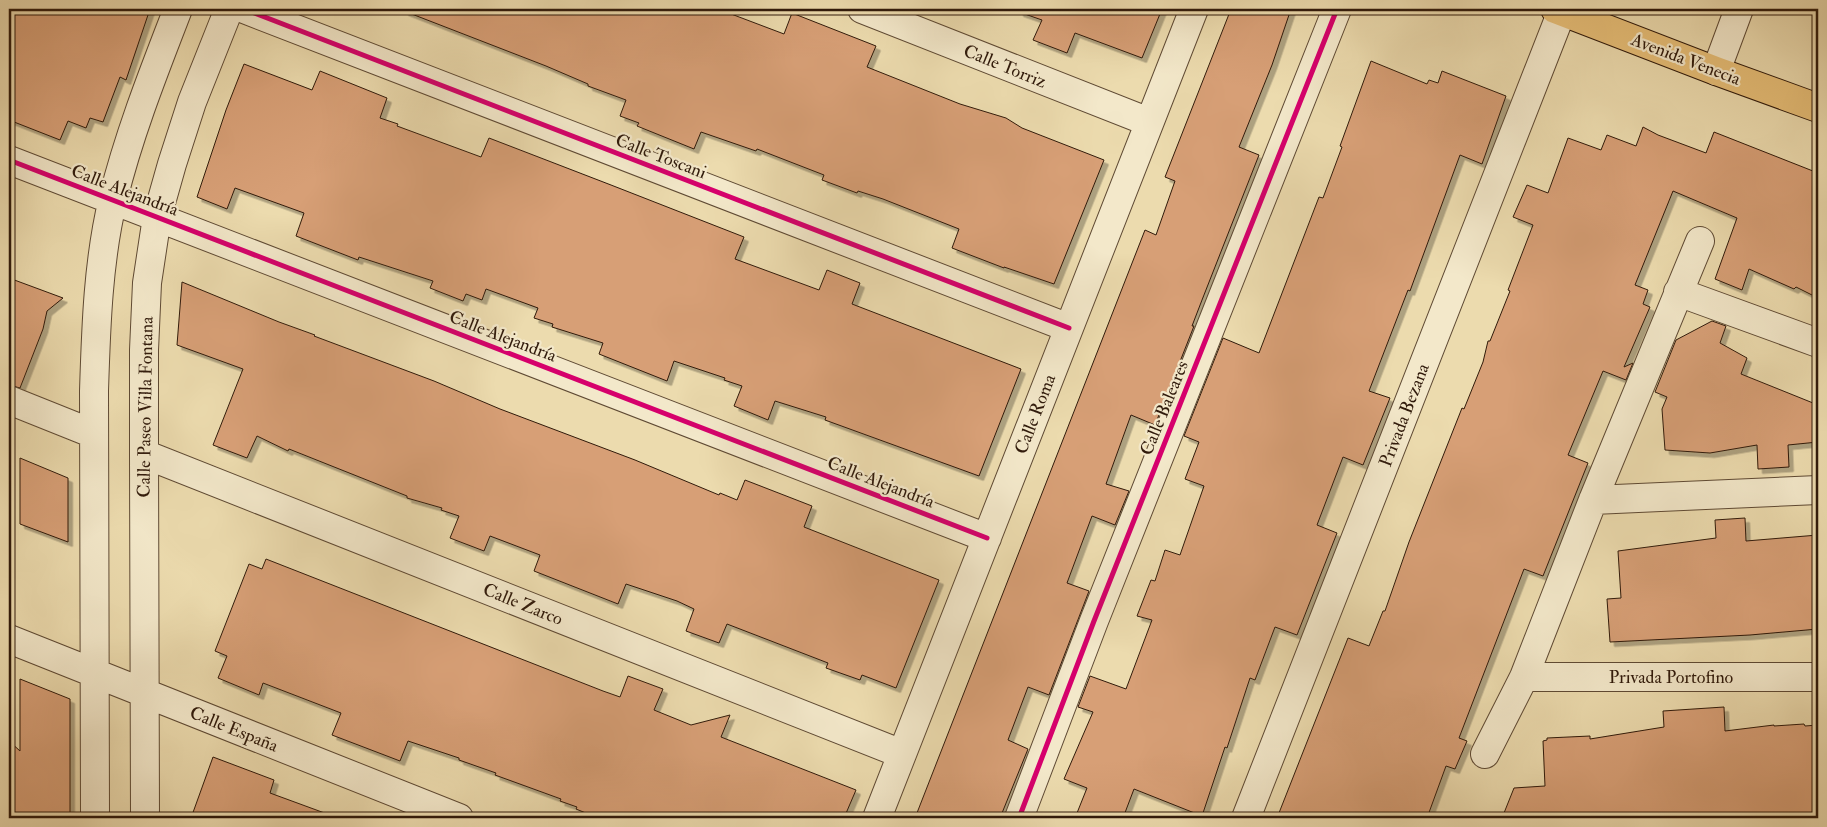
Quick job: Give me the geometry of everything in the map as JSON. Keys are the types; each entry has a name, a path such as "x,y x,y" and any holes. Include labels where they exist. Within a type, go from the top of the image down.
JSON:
{"main road":[{"name":"Avenida Venecia","path":"1558,10 1818,108"}],"street":[{"path":"95,818 94,434 97,319 101,266 113,200 131,134 178,9"},
{"name":"Calle Paseo Villa Fontana","path":"145,818 144,350 147,283 157,218 172,164 192,102 229,9"},
{"name":"Calle Toscani","path":"244,9 1069,328"},
{"name":"Calle Torriz","path":"862,9 1149,122"},
{"name":"Calle Roma","path":"877,818 1194,9"},
{"name":"Calle Baleares","path":"1019,818 1098,611 1337,9"},
{"path":"1716,71 1739,9"},
{"name":"Privada Bezana","path":"1246,818 1558,10"},
{"name":"Calle Alejandría","path":"9,160 987,538"},
{"path":"1484,754 1524,677 1593,500 1700,242"},
{"path":"1678,292 1818,344"},
{"path":"9,400 94,434"},
{"name":"Calle Zarco","path":"144,454 902,754"},
{"path":"1593,500 1818,490"},
{"name":"Calle España","path":"9,639 459,818"},
{"name":"Privada Portofino","path":"1524,677 1818,677"}],"building":[{"path":"9,9 150,9 126,80 120,77 103,122 90,118 86,128 68,121 60,140 9,120"},
{"path":"404,9 718,9 784,34 792,13 876,46 867,67 960,104 1006,118 1022,128 1104,160 1054,284 1004,268 952,248 959,229 883,199 858,191 857,193 822,180 824,175 757,149 756,151 701,132 694,149 637,126 639,123 620,116 626,100 588,86 588,84 546,66 404,11"},
{"path":"1019,9 1162,9 1142,58 1075,33 1067,53 1033,40 1042,20 1019,12"},
{"path":"1231,9 1291,9 1272,65 1239,147 1259,155 1192,326 1194,326 1155,425 1131,415 1106,484 1129,491 1115,525 1092,516 1067,583 1089,591 1049,695 1028,687 1008,740 1028,749 1000,818 915,818 1145,230 1156,235 1175,181 1165,177"},
{"path":"1371,61 1427,84 1429,80 1438,83 1442,71 1506,96 1482,164 1460,155 1410,291 1408,290 1369,391 1390,398 1363,465 1343,457 1317,525 1337,533 1297,635 1275,627 1255,680 1250,678 1202,816 1134,789 1123,818 1075,818 1087,788 1064,779 1093,712 1078,707 1090,676 1126,689 1152,620 1137,616 1151,580 1155,581 1165,550 1180,555 1204,486 1185,479 1199,442 1184,436 1223,338 1259,353 1319,197 1323,198"},
{"path":"244,64 312,90 320,71 387,98 380,118 398,124 397,126 481,157 489,138 744,237 735,259 819,290 827,270 860,283 852,304 1021,369 979,476 825,420 826,417 775,401 768,420 734,406 742,386 724,380 725,378 674,361 667,381 599,354 603,343 552,327 553,324 534,318 538,308 486,289 482,300 466,294 463,301 430,288 433,281 359,257 358,260 296,236 304,213 235,188 227,209 197,197 226,110"},
{"path":"1643,127 1658,135 1706,153 1714,132 1818,173 1818,298 1796,287 1794,289 1749,269 1742,290 1715,279 1737,218 1673,191 1635,285 1648,290 1643,304 1650,307 1624,367 1633,363 1626,380 1603,371 1568,455 1588,463 1543,576 1524,569 1459,738 1467,741 1455,769 1446,766 1427,818 1277,818 1348,638 1369,646 1383,611 1385,611 1409,542 1462,408 1464,409 1483,362 1488,341 1490,341 1510,291 1508,290 1533,225 1513,217 1527,185 1548,193 1568,138 1601,150 1607,135 1636,146"},
{"path":"9,278 63,298 47,311 43,329 20,388 9,385"},
{"path":"182,282 314,336 635,460 719,495 720,493 737,500 745,480 812,506 804,527 939,580 896,688 862,675 860,680 826,668 828,663 727,624 719,643 686,631 694,609 677,601 626,584 618,604 534,571 540,555 490,536 484,551 450,538 459,516 441,510 442,508 407,498 407,496 289,449 288,451 257,436 247,458 213,445 243,369 177,345"},
{"path":"1712,321 1726,326 1720,343 1747,358 1741,374 1818,405 1818,442 1788,445 1789,467 1758,469 1757,445 1710,453 1665,450 1662,409 1667,397 1655,392 1676,340"},
{"path":"20,458 68,478 68,542 20,524"},
{"path":"1745,518 1746,541 1818,535 1818,629 1750,635 1610,642 1607,599 1621,598 1618,551 1716,538 1715,520"},
{"path":"266,559 620,697 628,676 663,689 654,710 691,725 730,715 721,737 856,790 844,818 598,818 560,801 561,799 495,775 496,773 459,760 459,758 408,741 400,761 332,735 341,713 263,683 259,695 218,678 227,656 215,651 249,564 262,569"},
{"path":"20,679 70,699 70,818 9,818 9,741 20,751"},
{"path":"1724,707 1725,731 1774,725 1818,725 1818,818 1502,818 1514,788 1545,786 1543,741 1547,740 1547,738 1590,736 1590,739 1664,727 1663,711"},
{"path":"213,757 274,780 270,793 330,815 329,818 191,818"}],"cycle path":[{"path":"244,9 1069,328"},
{"path":"1019,818 1094,621 1337,9"},
{"path":"9,160 987,538"}]}
